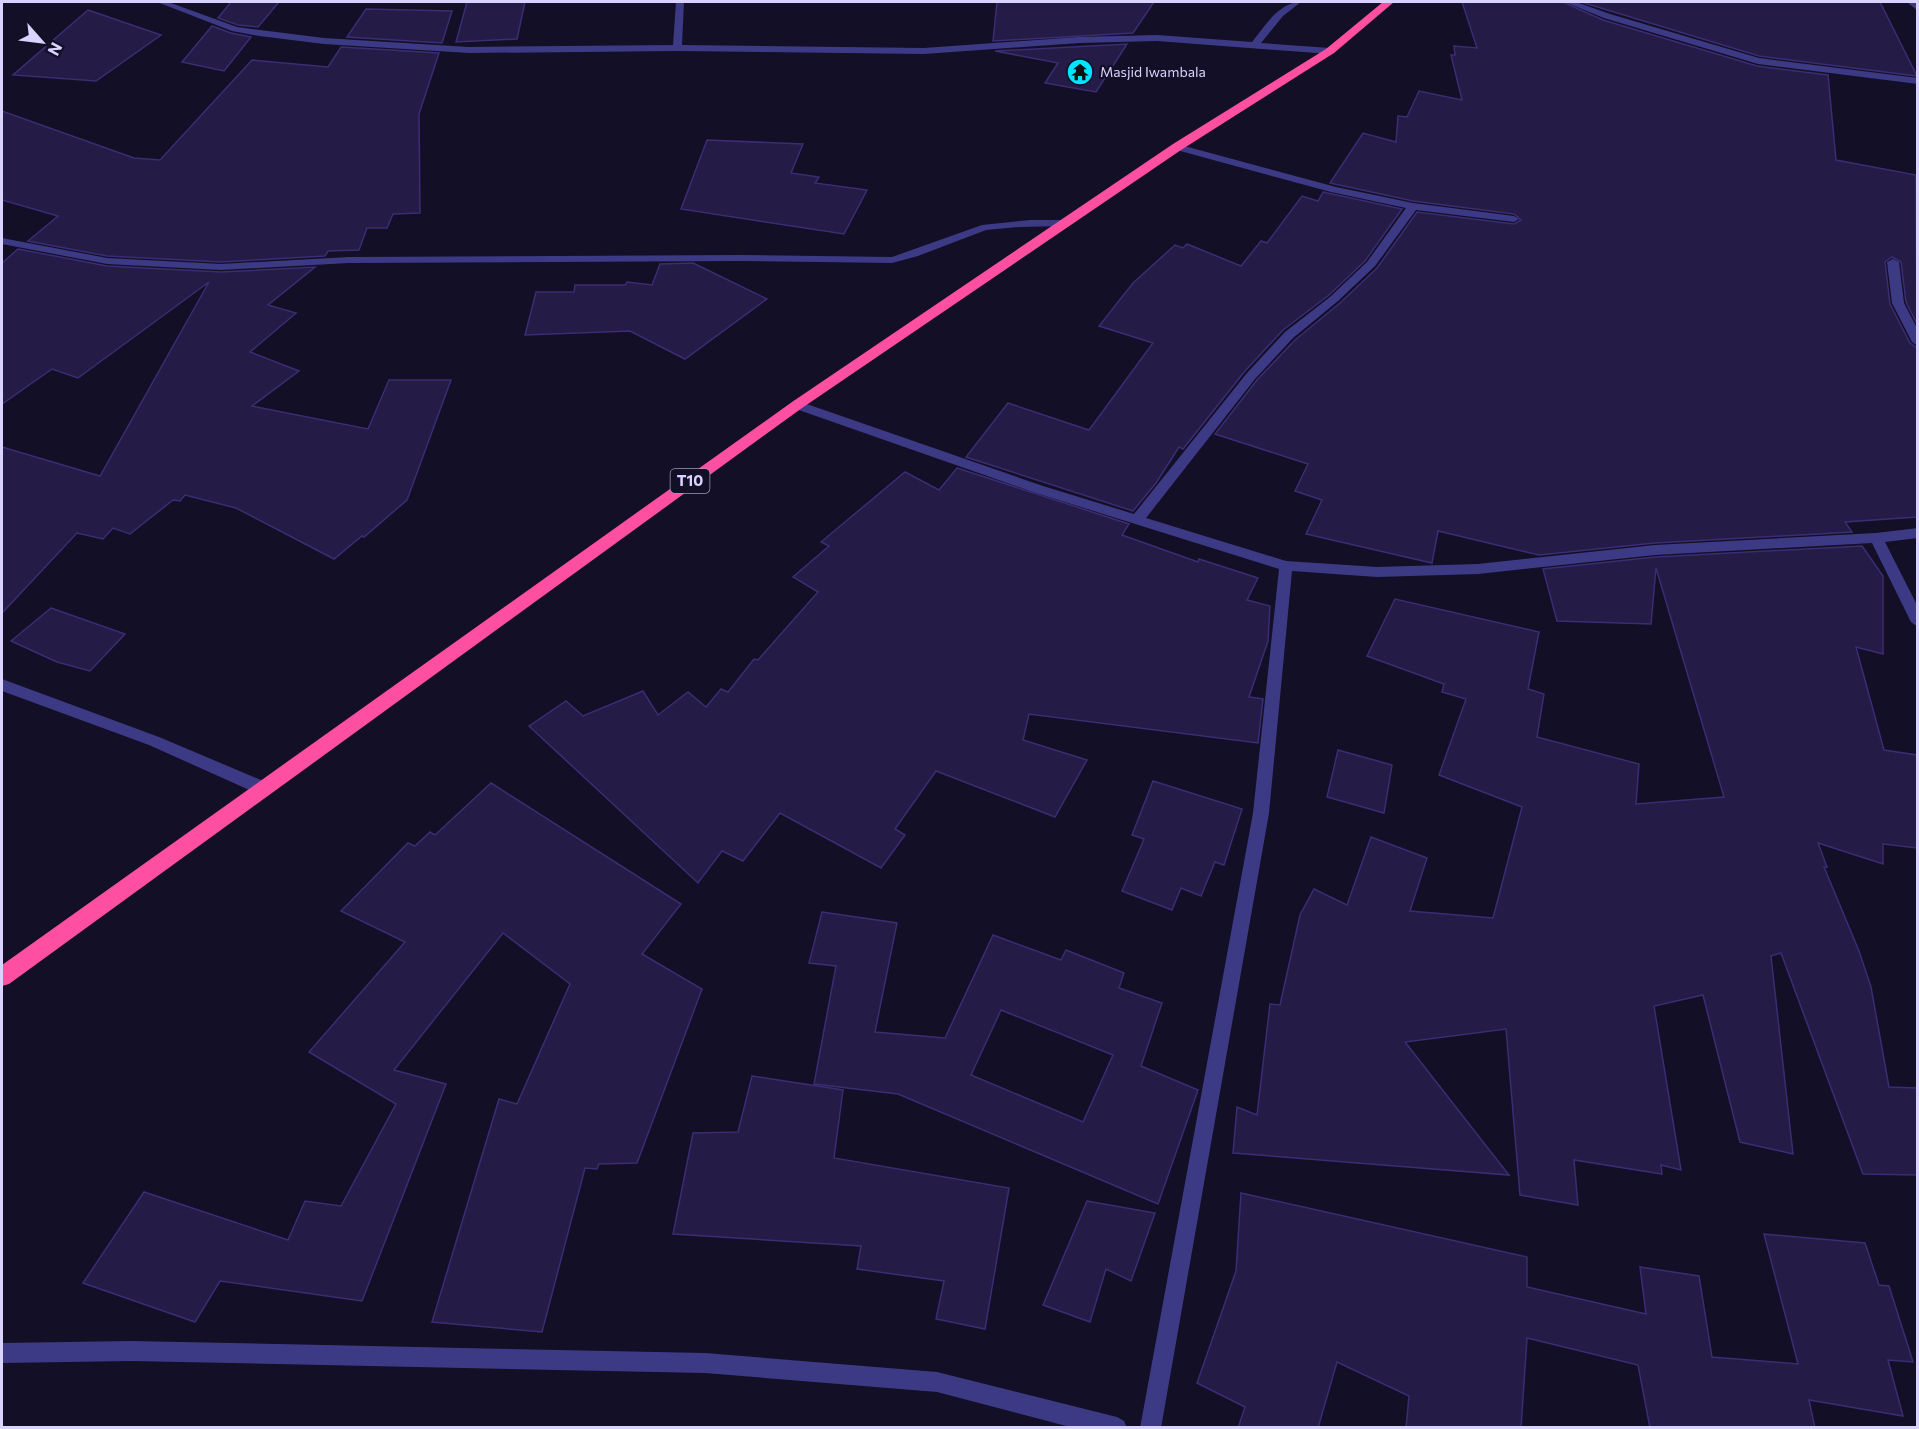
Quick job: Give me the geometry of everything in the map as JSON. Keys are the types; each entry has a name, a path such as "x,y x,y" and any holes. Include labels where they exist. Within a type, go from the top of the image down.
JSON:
{"highway":[{"name":"T10","path":"2,976 797,405 1177,147 1330,51 1389,2"}],"street":[{"path":"161,2 235,29 324,42 469,50 677,48 924,51 1114,38 1188,39 1330,51"},
{"path":"677,48 680,2"},
{"path":"1255,44 1280,14 1297,2"},
{"path":"1569,2 1758,61 1917,81"},
{"path":"1911,2 1917,8"},
{"path":"1177,147 1277,176 1413,206 1514,219"},
{"path":"1136,520 1251,376 1289,335 1334,299 1371,264 1413,206"},
{"path":"2,241 107,261 221,267 349,260 707,258 892,260 908,257 975,230 997,225 1064,224"},
{"path":"1893,262 1898,303 1917,342"},
{"path":"797,405 1136,520 1286,566 1377,572 1478,569 1655,550 1876,538 1917,533"},
{"path":"1876,538 1917,622"},
{"path":"1150,1428 1261,813 1286,566"},
{"path":"2,685 154,741 262,788"},
{"path":"2,1353 131,1351 705,1363 937,1382 1117,1428"}],"building":[{"path":"231,2 279,2 258,27 238,25 218,18"},
{"path":"467,2 525,2 517,39 456,42"},
{"path":"997,2 1154,2 1133,33 993,41"},
{"path":"1462,2 1563,2 1603,20 1757,66 1828,75 1836,160 1916,175 1917,324 1906,302 1901,262 1892,257 1885,262 1890,304 1910,343 1917,348 1917,517 1845,522 1852,532 1655,543 1539,555 1438,531 1432,563 1306,534 1322,500 1295,491 1308,464 1215,434 1257,380 1295,340 1340,303 1377,268 1417,212 1514,224 1521,220 1514,214 1413,201 1330,183 1363,133 1396,142 1398,116 1407,117 1419,91 1462,100 1451,55 1455,55 1454,46 1477,48"},
{"path":"1581,2 1880,2 1917,76 1759,56"},
{"path":"366,9 452,11 442,43 347,37"},
{"path":"88,10 161,35 96,81 13,75"},
{"path":"212,26 251,37 224,71 182,62"},
{"path":"1127,44 1096,92 1045,83 1058,63 995,51"},
{"path":"341,47 439,53 419,114 420,213 393,214 387,228 367,228 359,250 328,251 325,256 221,262 107,256 28,241 58,216 2,200 2,111 134,158 160,160 252,60 328,67"},
{"path":"707,140 803,144 791,173 819,177 815,183 867,190 844,234 681,209"},
{"path":"1323,192 1402,209 1365,261 1329,295 1283,330 1245,371 1183,449 1179,447 1156,483 1133,511 966,457 1008,403 1089,430 1153,343 1099,326 1133,283 1175,245 1183,248 1187,244 1241,266 1261,241 1267,243 1302,196 1318,201"},
{"path":"18,249 107,266 221,272 315,267 268,305 296,313 250,352 299,371 252,406 368,429 389,380 451,380 407,500 334,559 236,508 185,495 180,501 173,500 130,534 113,528 103,539 77,533 2,613 2,447 100,476 209,282 78,378 52,369 2,404 2,263"},
{"path":"693,263 767,299 685,359 630,331 525,335 536,292 574,292 575,285 625,285 627,282 652,285 660,264"},
{"path":"957,468 1129,524 1122,535 1198,562 1199,559 1258,578 1247,600 1270,606 1268,641 1249,697 1263,699 1258,743 1029,714 1023,740 1087,760 1055,817 936,771 895,829 905,835 881,868 780,813 743,861 722,851 698,883 529,726 566,701 583,716 643,691 658,715 688,692 706,707 721,689 728,692 754,659 758,660 818,592 793,577 829,546 821,542 905,472 939,490"},
{"path":"1862,546 1883,576 1883,654 1856,647 1884,750 1917,755 1917,848 1883,844 1883,864 1818,843 1827,867 1824,867 1859,951 1871,987 1889,1087 1917,1088 1917,1175 1863,1174 1781,953 1771,956 1793,1154 1740,1142 1703,995 1654,1006 1681,1170 1661,1165 1662,1174 1574,1160 1578,1205 1520,1195 1506,1029 1405,1042 1509,1175 1233,1153 1237,1107 1257,1115 1270,1004 1280,1005 1300,915 1314,889 1347,905 1371,837 1427,858 1410,911 1493,918 1522,807 1439,775 1466,699 1442,692 1444,684 1367,656 1395,599 1539,632 1528,689 1544,694 1537,737 1639,764 1636,804 1724,797 1656,568 1651,624 1557,621 1543,569 1655,557"},
{"path":"51,608 125,634 90,671 57,662 11,641"},
{"path":"1338,750 1392,765 1384,813 1327,797"},
{"path":"1153,781 1242,809 1224,865 1215,862 1201,896 1181,888 1172,910 1122,891 1144,839 1132,835"},
{"path":"491,783 681,904 642,954 702,989 637,1163 599,1164 597,1169 585,1168 542,1332 432,1322 499,1099 517,1104 570,984 503,933 394,1070 446,1084 362,1301 220,1281 195,1322 83,1283 144,1192 288,1240 305,1201 341,1206 396,1104 309,1052 405,942 341,911 408,843 415,846 430,832 435,835"},
{"path":"822,912 897,923 875,1032 945,1038 993,935 1061,960 1066,950 1124,973 1119,988 1162,1003 1141,1066 1198,1090 1158,1204 898,1094 814,1084 836,966 809,963","holes":["1001,1010 1113,1055 1083,1122 971,1075"]},
{"path":"752,1076 843,1090 834,1158 1009,1188 985,1329 936,1319 944,1281 857,1269 861,1246 673,1234 693,1133 738,1132"},
{"path":"1241,1193 1527,1257 1527,1287 1646,1314 1640,1267 1699,1276 1712,1357 1798,1364 1764,1234 1865,1243 1879,1285 1889,1286 1913,1362 1888,1360 1903,1416 1809,1400 1815,1428 1650,1428 1638,1365 1527,1338 1521,1428 1406,1428 1409,1396 1337,1362 1318,1428 1238,1428 1245,1407 1197,1383 1236,1271"},
{"path":"1087,1201 1155,1213 1131,1281 1106,1269 1090,1322 1043,1305"}],"place":[{"name":"Masjid Iwambala","path":"1080,72"}]}
